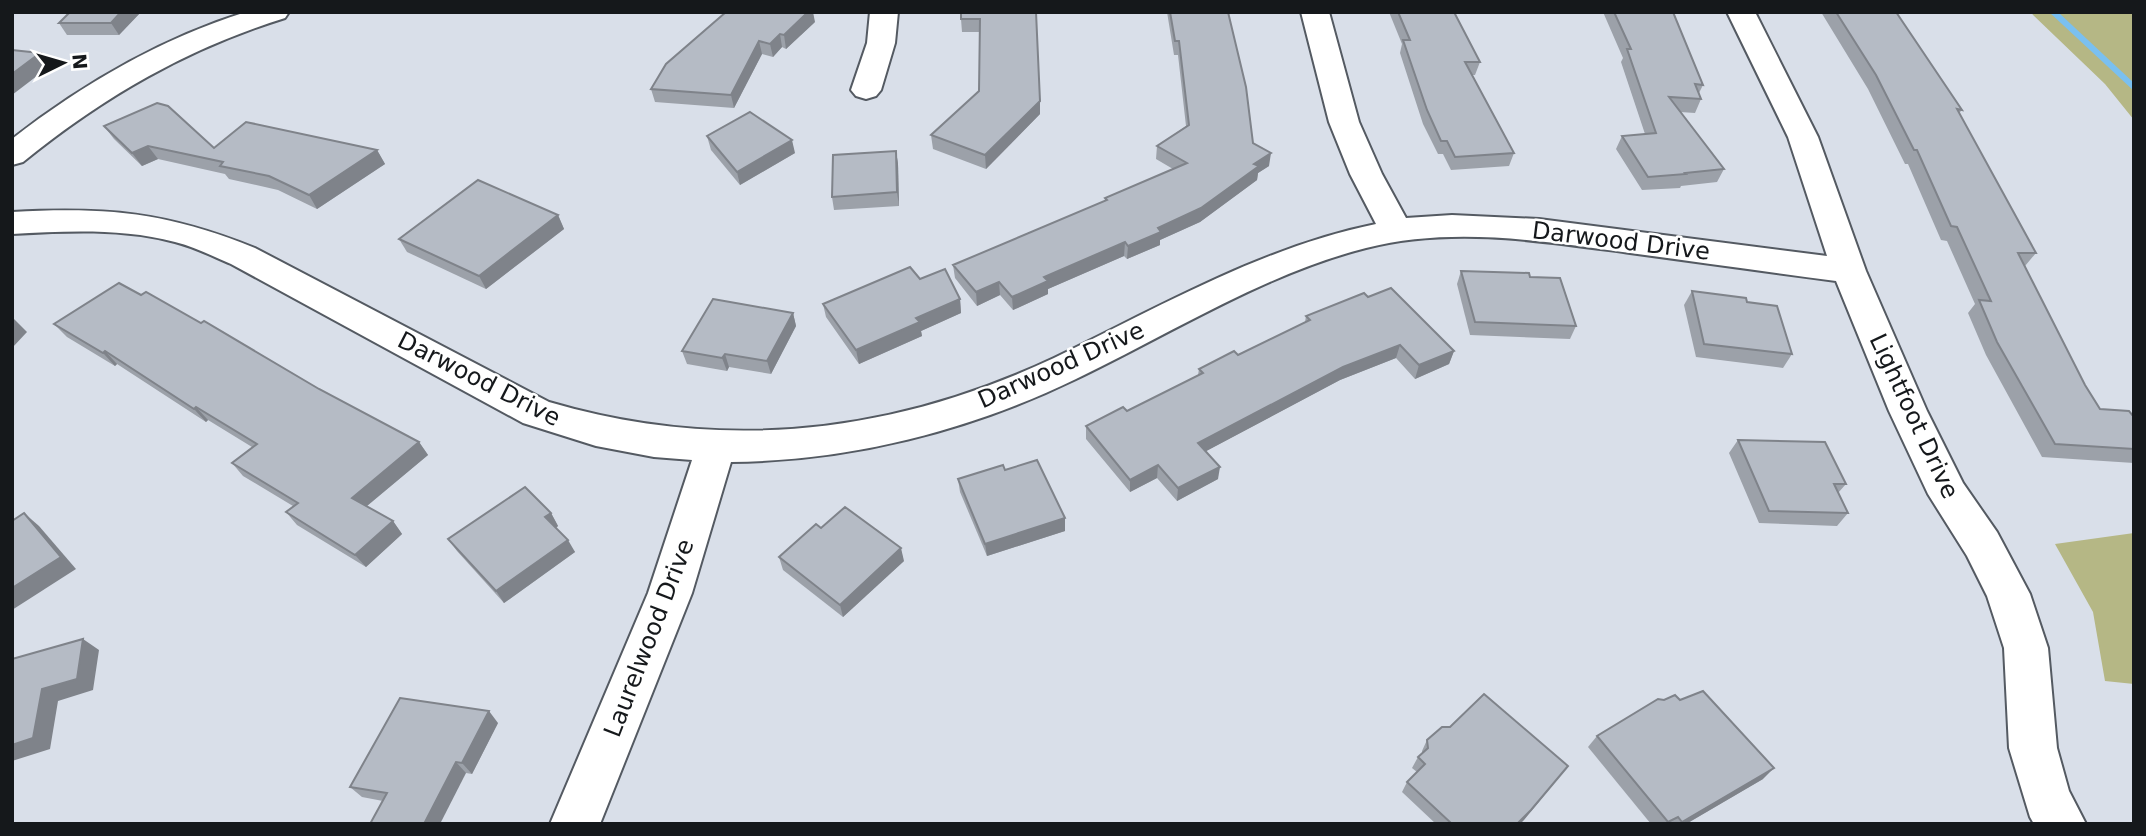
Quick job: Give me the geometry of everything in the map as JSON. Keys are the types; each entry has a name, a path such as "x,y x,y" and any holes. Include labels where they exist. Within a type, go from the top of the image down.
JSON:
{"street":[{"path":"866,90 881,43 884,12"},
{"path":"1315,12 1344,122 1366,174 1396,230"},
{"name":"Lightfoot Drive","path":"1741,12 1803,137 1849,271 1908,411 1948,494 1982,544 2008,594 2026,648 2033,748 2047,800 2061,824"},
{"path":"12,155 102,87 149,62 259,14"},
{"name":"Darwood Drive","path":"12,223 85,221 142,225 196,237 243,256 537,413 582,429 640,442 715,449 796,446 864,437 931,419 1006,394 1268,270 1341,243 1396,230 1460,227 1529,229 1849,271"},
{"name":"Laurelwood Drive","path":"575,824 670,593 715,449"}],"green space":[{"path":"2030,12 2134,12 2134,120 2105,84"},
{"path":"2134,533 2134,684 2105,681 2093,612 2055,544"}],"building":[{"path":"70,12 121,12 111,23 59,23"},
{"path":"726,12 808,12 784,35 780,34 770,44 759,41 731,95 651,89 666,64"},
{"path":"961,12 1036,12 1040,101 985,155 931,135 979,91 980,19 961,19"},
{"path":"1170,12 1228,12 1246,87 1253,143 1271,153 1254,164 1259,166 1201,208 1158,228 1161,232 1128,246 1125,242 1044,277 1048,281 1012,297 999,282 976,292 953,265 1187,163 1157,146 1189,125 1179,41 1175,41"},
{"path":"1398,12 1454,12 1480,62 1465,62 1514,153 1455,157 1447,141 1441,141 1427,110 1403,40 1410,40"},
{"path":"1614,12 1673,12 1703,85 1695,84 1701,99 1669,97 1724,169 1648,177 1622,136 1656,133 1627,49 1631,49"},
{"path":"1836,12 1896,12 1962,110 1957,109 2036,253 2018,253 2085,385 2100,409 2129,411 2134,417 2134,449 2055,444 1997,342 1979,300 1991,301 1957,227 1951,226 1917,150 1914,150 1876,75"},
{"path":"12,50 40,53 12,74"},
{"path":"157,103 168,106 214,148 246,122 377,150 309,195 269,176 220,166 223,162 148,146 132,153 104,126"},
{"path":"750,112 792,140 737,172 707,136"},
{"path":"896,151 897,192 832,197 833,155"},
{"path":"478,180 558,215 479,276 399,239"},
{"path":"910,267 920,279 945,269 960,299 916,318 920,322 856,350 823,304"},
{"path":"1461,271 1529,273 1530,277 1560,278 1576,326 1475,322"},
{"path":"119,283 141,295 146,292 201,323 204,321 319,389 419,442 352,498 393,521 355,555 286,512 298,503 232,463 257,444 196,407 194,409 105,351 103,353 54,324"},
{"path":"1391,288 1454,351 1419,365 1400,345 1343,367 1198,443 1220,467 1178,488 1158,465 1130,480 1086,426 1123,407 1127,411 1203,373 1199,369 1234,351 1238,355 1310,320 1306,316 1364,293 1368,297"},
{"path":"1692,291 1746,298 1747,302 1777,306 1792,354 1704,344"},
{"path":"713,299 793,313 767,361 725,354 722,358 682,351"},
{"path":"1738,440 1825,442 1846,484 1834,484 1848,513 1769,511"},
{"path":"1037,460 1065,518 985,544 958,479 1003,465 1005,470"},
{"path":"525,487 551,513 545,517 568,540 496,591 448,539"},
{"path":"845,507 901,548 840,605 779,557 816,524 821,528"},
{"path":"24,513 61,557 12,588 12,521"},
{"path":"83,639 77,679 42,689 33,738 12,745 12,659"},
{"path":"1703,691 1774,768 1682,822 1678,817 1668,822 1597,736 1658,699 1664,700 1675,695 1680,700"},
{"path":"1484,694 1568,766 1517,824 1452,824 1407,782 1425,764 1418,757 1428,748 1427,740 1442,727 1450,727"},
{"path":"400,698 489,711 462,763 456,762 424,824 370,824 387,793 350,787"}],"waterway":[{"path":"2053,12 2134,88"}]}
